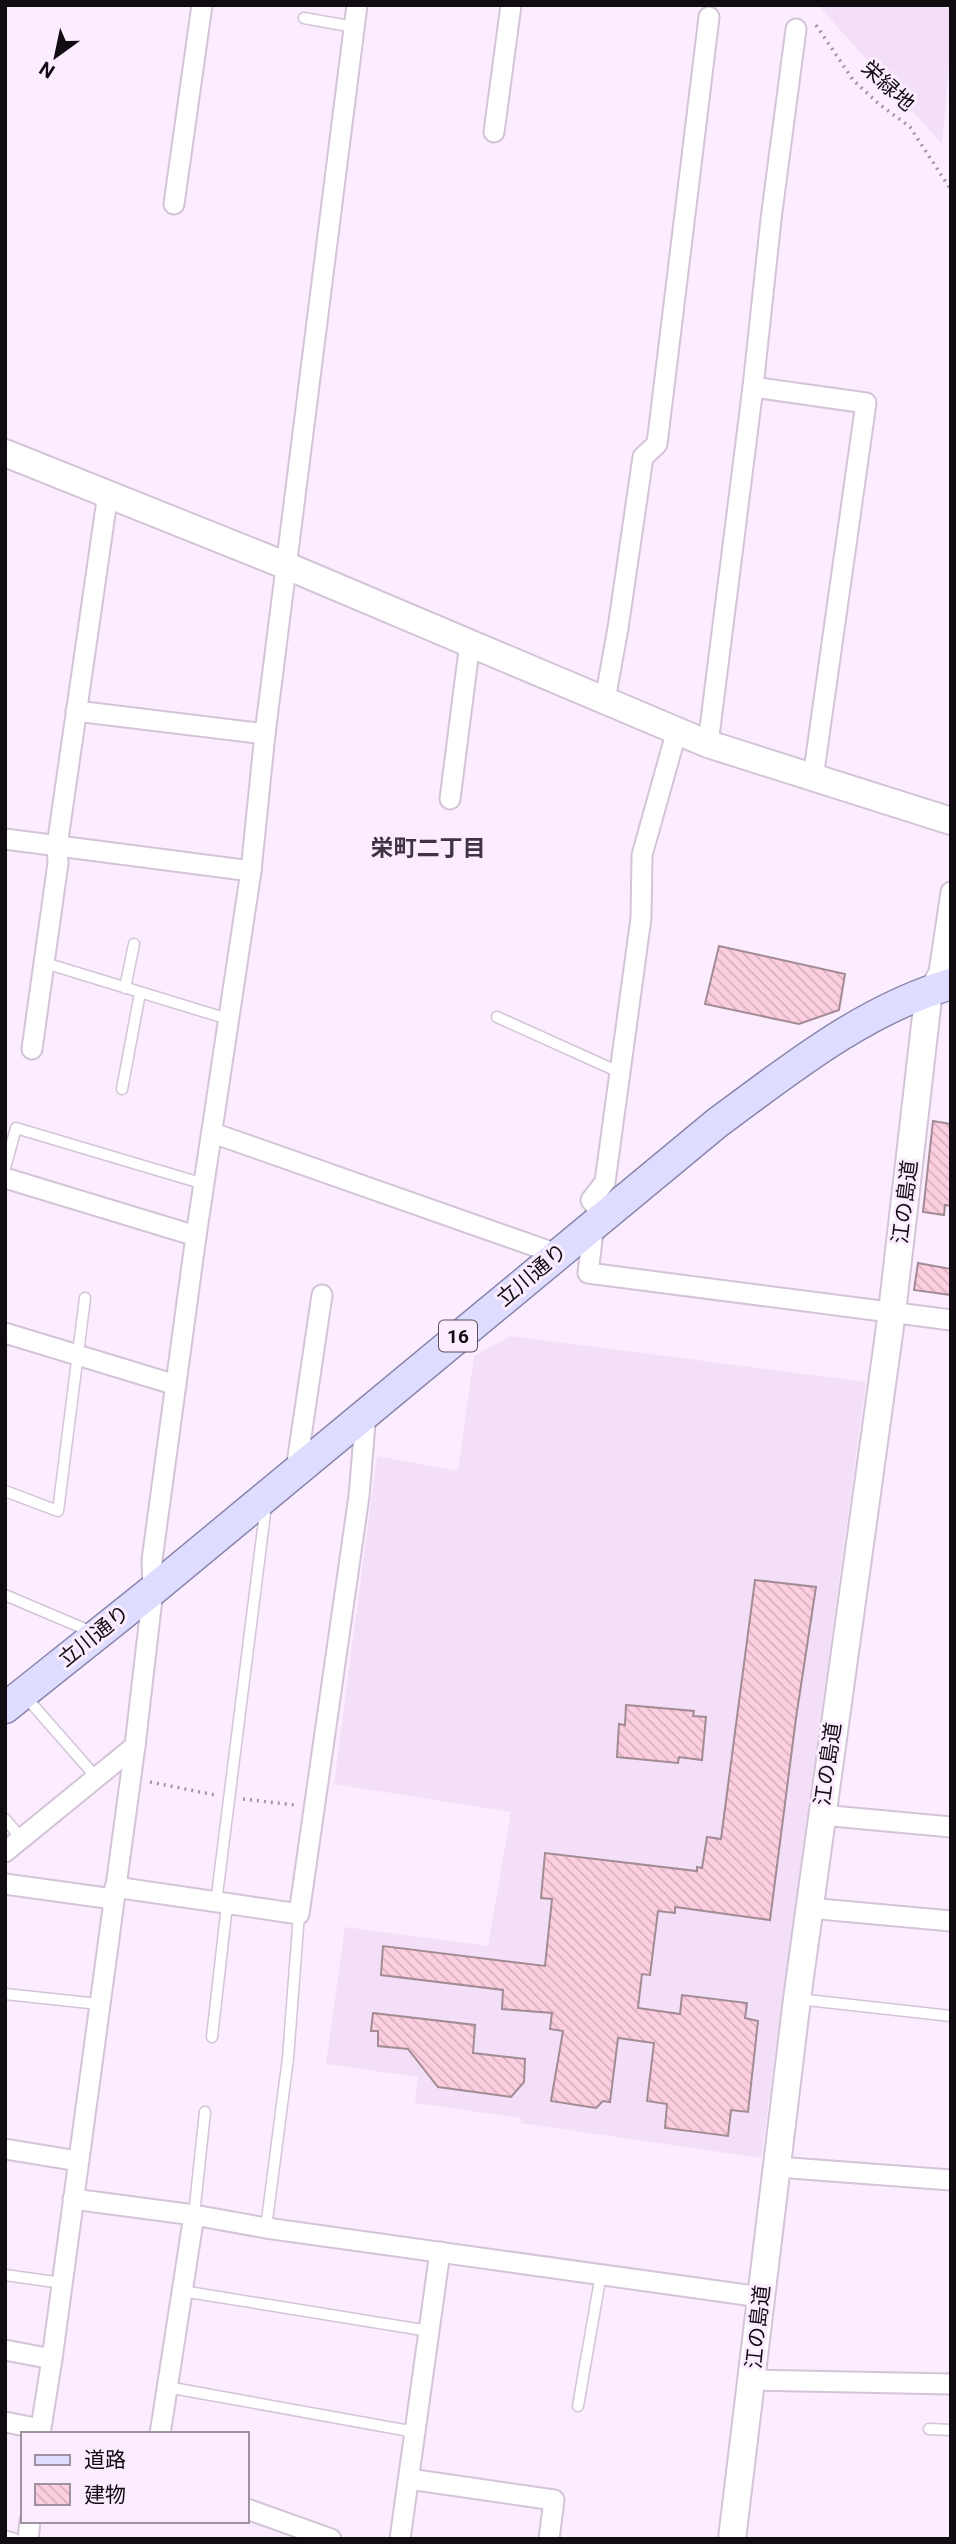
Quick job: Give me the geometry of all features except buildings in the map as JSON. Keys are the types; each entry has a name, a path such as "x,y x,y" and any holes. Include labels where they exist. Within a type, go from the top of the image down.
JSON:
{"main road":[{"name":"立川通り","path":"14,1701 153,1590 717,1123 787,1072 884,1010 940,987"}],"street":[{"path":"174,204 202,5"},
{"path":"5,2422 40,2431 52,2359 135,1746 153,1590 152,1560 196,1236 251,871 265,734 357,5"},
{"path":"494,132 511,5"},
{"path":"605,700 643,457 657,444 709,17"},
{"path":"708,744 753,387 771,219 803,22"},
{"path":"753,387 866,403 813,778"},
{"path":"5,453 287,566 708,744 951,821"},
{"path":"32,1049 58,863 57,846 108,493"},
{"path":"450,799 470,642"},
{"path":"76,711 265,734"},
{"path":"677,730 642,855 642,918 605,1182 591,1200 599,1220 588,1273 951,1320"},
{"path":"5,839 251,871"},
{"path":"940,987 939,972 951,892"},
{"name":"江の島道","path":"732,2539 821,1815 940,987"},
{"path":"213,1133 557,1254"},
{"path":"5,1178 196,1236"},
{"path":"296,1469 322,1295"},
{"path":"5,1333 176,1385"},
{"path":"5,1884 299,1914 359,1496 366,1412"},
{"path":"5,1852 135,1746"},
{"path":"821,1815 951,1827"},
{"path":"809,1908 951,1921"},
{"path":"5,2149 78,2161"},
{"path":"777,2167 951,2179"},
{"path":"74,2199 761,2297"},
{"path":"160,2432 194,2215"},
{"path":"400,2539 440,2252"},
{"path":"5,2350 52,2359"},
{"path":"752,2380 951,2384"},
{"path":"409,2479 554,2500 549,2539"},
{"path":"248,2509 331,2539"}],"lane":[{"path":"304,18 354,27"},
{"path":"125,988 134,944"},
{"path":"45,964 229,1019"},
{"path":"122,1089 140,993"},
{"path":"497,1017 619,1072"},
{"path":"5,1168 16,1128 204,1184"},
{"path":"5,1491 58,1511 85,1298"},
{"path":"212,2037 221,1904 267,1493"},
{"path":"5,1595 96,1634"},
{"path":"14,1701 96,1777"},
{"path":"5,1819 22,1839"},
{"path":"266,2228 288,2058 299,1914"},
{"path":"5,1994 99,2004"},
{"path":"797,1999 951,2016"},
{"path":"194,2215 205,2112"},
{"path":"578,2406 601,2274"},
{"path":"5,2275 62,2283"},
{"path":"182,2291 429,2331"},
{"path":"167,2387 415,2432"},
{"path":"929,2429 951,2430"},
{"path":"5,2536 15,2539"}],"path":[{"name":"栄緑地","path":"803,22 853,80 878,104 910,127 951,190"}],"shaded area":[{"path":"818,5 951,5 951,43 942,144"},
{"path":"510,1336 866,1382 761,2158 521,2123 521,2118 415,2103 418,2077 326,2064 345,1927 488,1946 511,1812 334,1784 377,1456 458,1471 474,1356"}],"district":[{"name":"栄町二丁目","path":"428,848"}]}
